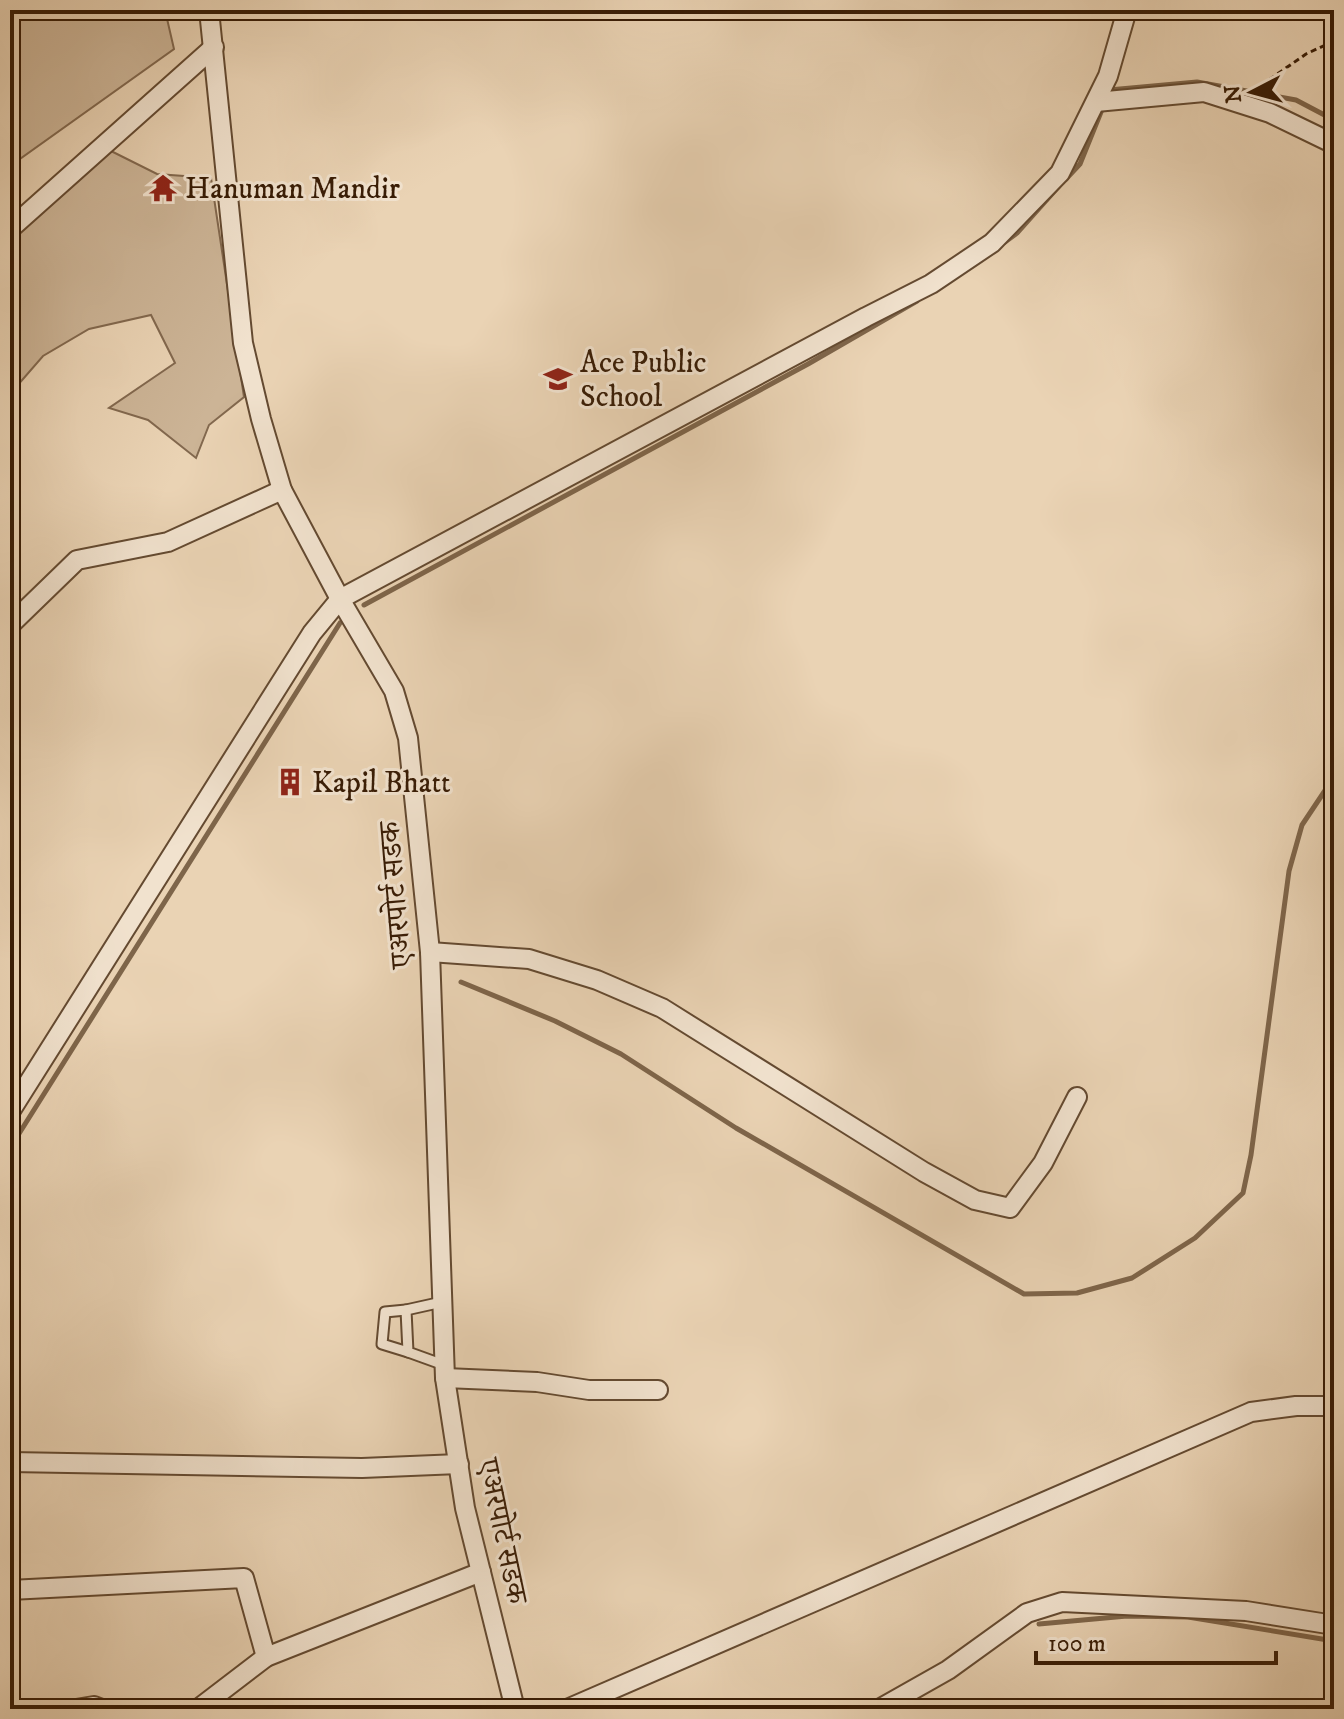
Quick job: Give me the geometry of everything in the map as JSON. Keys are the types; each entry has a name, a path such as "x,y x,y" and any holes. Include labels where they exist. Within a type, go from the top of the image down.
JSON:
{"street":[{"name":"एअरपोर्ट सडक","path":"209,10 243,343 261,419 282,490 394,691 408,738 430,952 445,1372 465,1508 515,1709"},
{"path":"10,1112 312,633 340,599 931,284 992,243 1060,173 1098,102 1127,10"},
{"path":"10,229 214,47"},
{"path":"1098,102 1204,92 1270,113 1334,144"},
{"path":"10,625 77,560 168,542 282,490"},
{"path":"430,952 529,959 597,980 662,1008 911,1164 975,1200 1010,1208 1043,1163 1077,1097"},
{"path":"445,1372 589,1390 658,1390"},
{"path":"567,1709 1251,1412 1296,1406 1334,1406"},
{"path":"10,1462 362,1468 459,1464"},
{"path":"198,1709 266,1657 481,1572"},
{"path":"10,1590 244,1578 266,1657"},
{"path":"879,1709 948,1670 1027,1613 1062,1602 1246,1611 1334,1625"},
{"path":"76,1709 94,1706 102,1709"}],"lane":[{"path":"442,1302 385,1312 382,1344 408,1352 445,1372"},
{"path":"406,1310 408,1352"}],"path":[{"path":"1257,87 1306,54 1334,41"}],"shaded area":[{"path":"10,10 165,10 174,49 10,166"},
{"path":"105,148 157,174 211,178 244,397 209,425 196,458 148,420 109,408 175,363 151,315 89,329 43,356 10,394 10,231"}],"waterway":[{"path":"1109,90 1197,82 1296,100 1334,120"},
{"path":"1066,179 1080,164 1103,107"},
{"path":"1005,242 1059,186"},
{"path":"364,605 808,364 917,301"},
{"path":"10,1148 340,623"},
{"path":"461,982 555,1021 621,1054 736,1128 1024,1294 1077,1293 1132,1278 1195,1238 1243,1193 1251,1155 1289,871 1302,825 1334,777"},
{"path":"1039,1624 1127,1616 1188,1617 1334,1641"}],"place":[{"name":"Hanuman Mandir","path":"163,188"},
{"name":"Ace Public School","path":"558,379"},
{"name":"Kapil Bhatt","path":"290,782"}]}
